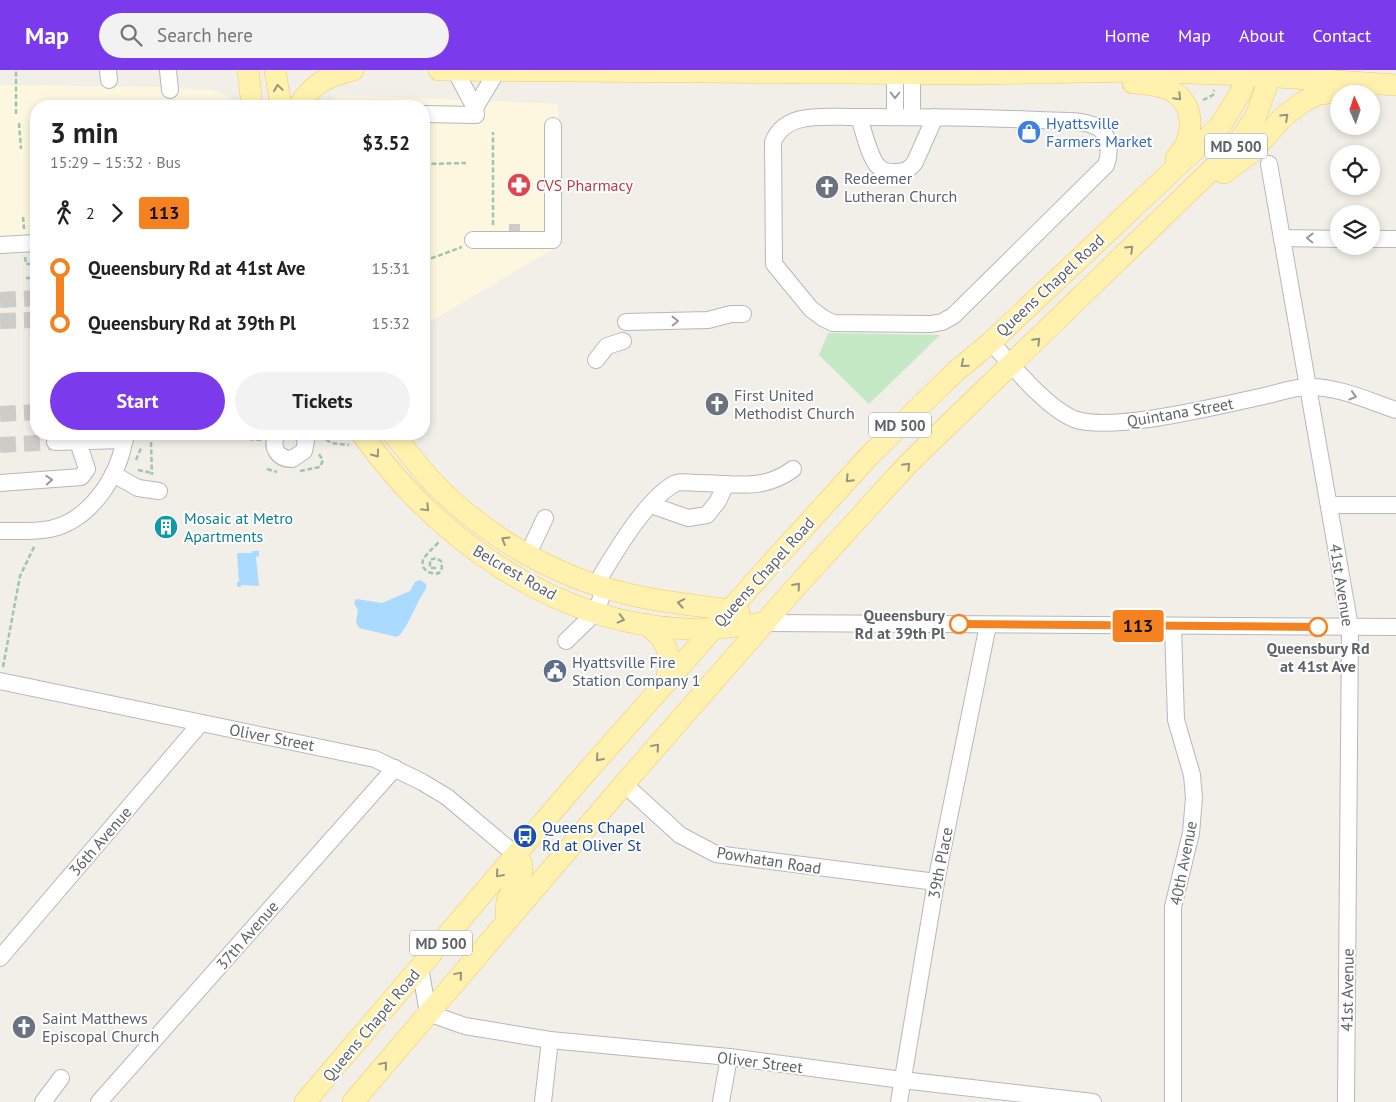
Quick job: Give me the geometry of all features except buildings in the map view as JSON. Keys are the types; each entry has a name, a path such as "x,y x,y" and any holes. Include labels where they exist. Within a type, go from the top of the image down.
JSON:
{"main road":[{"path":"248,70 251,100"},
{"path":"276,70 280,100"},
{"path":"302,100 305,95 329,76 353,70"},
{"path":"439,70 976,74 1135,71 1249,72 1396,86"},
{"path":"776,73 798,70"},
{"name":"Queens Chapel Road","path":"306,1102 712,628 870,456 955,372 990,342 1220,126 1241,92 1249,72"},
{"name":"Queens Chapel Road","path":"353,1102 506,920 624,784 908,464 1228,154 1248,131 1256,116 1271,73"},
{"path":"976,74 1023,82 1137,83 1164,88 1176,93 1184,104 1191,128 1190,138 1181,153 1102,236"},
{"path":"1180,202 1252,152 1283,117 1302,102 1318,94 1396,86"},
{"name":"Belcrest Road","path":"360,440 447,528 489,560 547,593 596,612 646,624 685,629 765,623"},
{"name":"Belcrest Road","path":"398,440 432,481 465,511 528,554 576,578 624,593 729,610 765,623"},
{"path":"528,554 545,574 547,593"},
{"path":"646,624 660,635 666,643 668,652 666,682"},
{"path":"506,920 507,901 523,871 522,861 516,855"}],"street":[{"path":"168,70 170,90"},
{"path":"430,114 476,115 475,108 455,70"},
{"path":"475,108 497,71"},
{"path":"903,73 912,117"},
{"path":"895,117 903,73"},
{"path":"859,117 879,168 886,171 902,172 912,168 935,117"},
{"path":"912,117 988,118 1096,126 1104,133 1109,159 1106,165 953,316 931,324 833,323 812,309 774,264 774,142 777,133 791,121 804,118 912,117"},
{"path":"472,242 509,234 553,240 553,126"},
{"name":"41st Avenue","path":"1269,164 1350,627 1346,1102"},
{"path":"1282,238 1330,239"},
{"path":"1380,239 1396,239"},
{"path":"0,245 30,243"},
{"path":"626,322 708,320 731,314 744,314"},
{"path":"596,360 607,346 623,341"},
{"name":"Quintana Street","path":"990,342 1064,413 1077,420 1096,424 1140,420 1308,386 1340,392 1396,410"},
{"path":"55,442 97,440"},
{"path":"0,531 49,529 67,523 94,502 113,474 121,456 124,440"},
{"path":"275,440 276,451 282,458 292,459 304,452 306,440"},
{"path":"0,483 81,477 87,469 78,442"},
{"path":"566,641 596,612 601,586 630,531 664,492 678,482 751,486 781,478 793,469"},
{"path":"113,474 138,488 159,491"},
{"path":"651,505 688,518 707,515 718,501 726,484"},
{"path":"1329,505 1396,505"},
{"path":"528,554 546,518"},
{"path":"765,623 1396,627"},
{"name":"39th Place","path":"899,1102 936,882 988,625"},
{"name":"40th Avenue","path":"1173,627 1176,720 1192,775 1194,798 1191,833 1173,907 1173,1102"},
{"name":"Oliver Street","path":"1,676 200,724 358,754 395,768 447,797 516,855"},
{"name":"36th Avenue","path":"0,958 200,724"},
{"name":"37th Avenue","path":"99,1102 395,768"},
{"name":"Powhatan Road","path":"624,784 680,834 716,854 936,882"},
{"path":"420,967 428,1013"},
{"name":"Oliver Street","path":"428,1013 465,1026 550,1040 728,1057 902,1080 1094,1102"},
{"path":"542,1102 550,1040"},
{"path":"722,1102 728,1057"},
{"path":"43,1102 61,1078"}],"path":[{"path":"16,70 16,114"},
{"path":"1199,102 1213,95 1215,84"},
{"path":"19,122 21,148"},
{"path":"494,132 509,234"},
{"path":"430,164 466,163"},
{"path":"430,259 472,242"},
{"path":"327,440 331,443 342,445 353,440"},
{"path":"151,442 152,475"},
{"path":"436,568 430,568 428,564 430,560 436,558 441,561 442,568 439,572 433,574 423,567 423,560 442,538"},
{"path":"1,676 20,576 33,549"}],"shaded area":[{"path":"0,85 152,87 214,90 232,99 30,100 30,235 0,237"},
{"path":"338,95 558,104 560,245 430,321 430,100 332,100"}],"green space":[{"path":"828,333 940,335 869,404 819,355"}],"water":[{"path":"252,551 259,551 259,556 256,557 259,586 241,585 241,587 237,587 237,582 239,582 237,553 252,553"},
{"path":"420,580 426,584 426,589 401,634 397,637 359,628 356,622 358,610 354,603 356,599 382,603 410,591 415,582"}],"tunnel":[{"path":"509,232 520,232"},
{"path":"0,300 30,298"},
{"path":"0,321 30,320"},
{"path":"0,414 30,412"},
{"path":"0,445 55,442"}],"bus line":[{"name":"113","path":"959,624 1318,627"}],"place":[{"name":"Hyattsville Farmers Market","path":"1029,132"},
{"name":"CVS Pharmacy","path":"519,185"},
{"name":"Redeemer Lutheran Church","path":"827,187"},
{"name":"First United Methodist Church","path":"717,404"},
{"name":"Mosaic at Metro Apartments","path":"166,527"},
{"name":"Queensbury Rd at 39th Pl","path":"959,624"},
{"name":"Queensbury Rd at 41st Ave","path":"1318,627"},
{"name":"Hyattsville Fire Station Company 1","path":"555,671"},
{"name":"Queens Chapel Rd at Oliver St","path":"525,836"},
{"name":"Saint Matthews Episcopal Church","path":"24,1027"}]}
